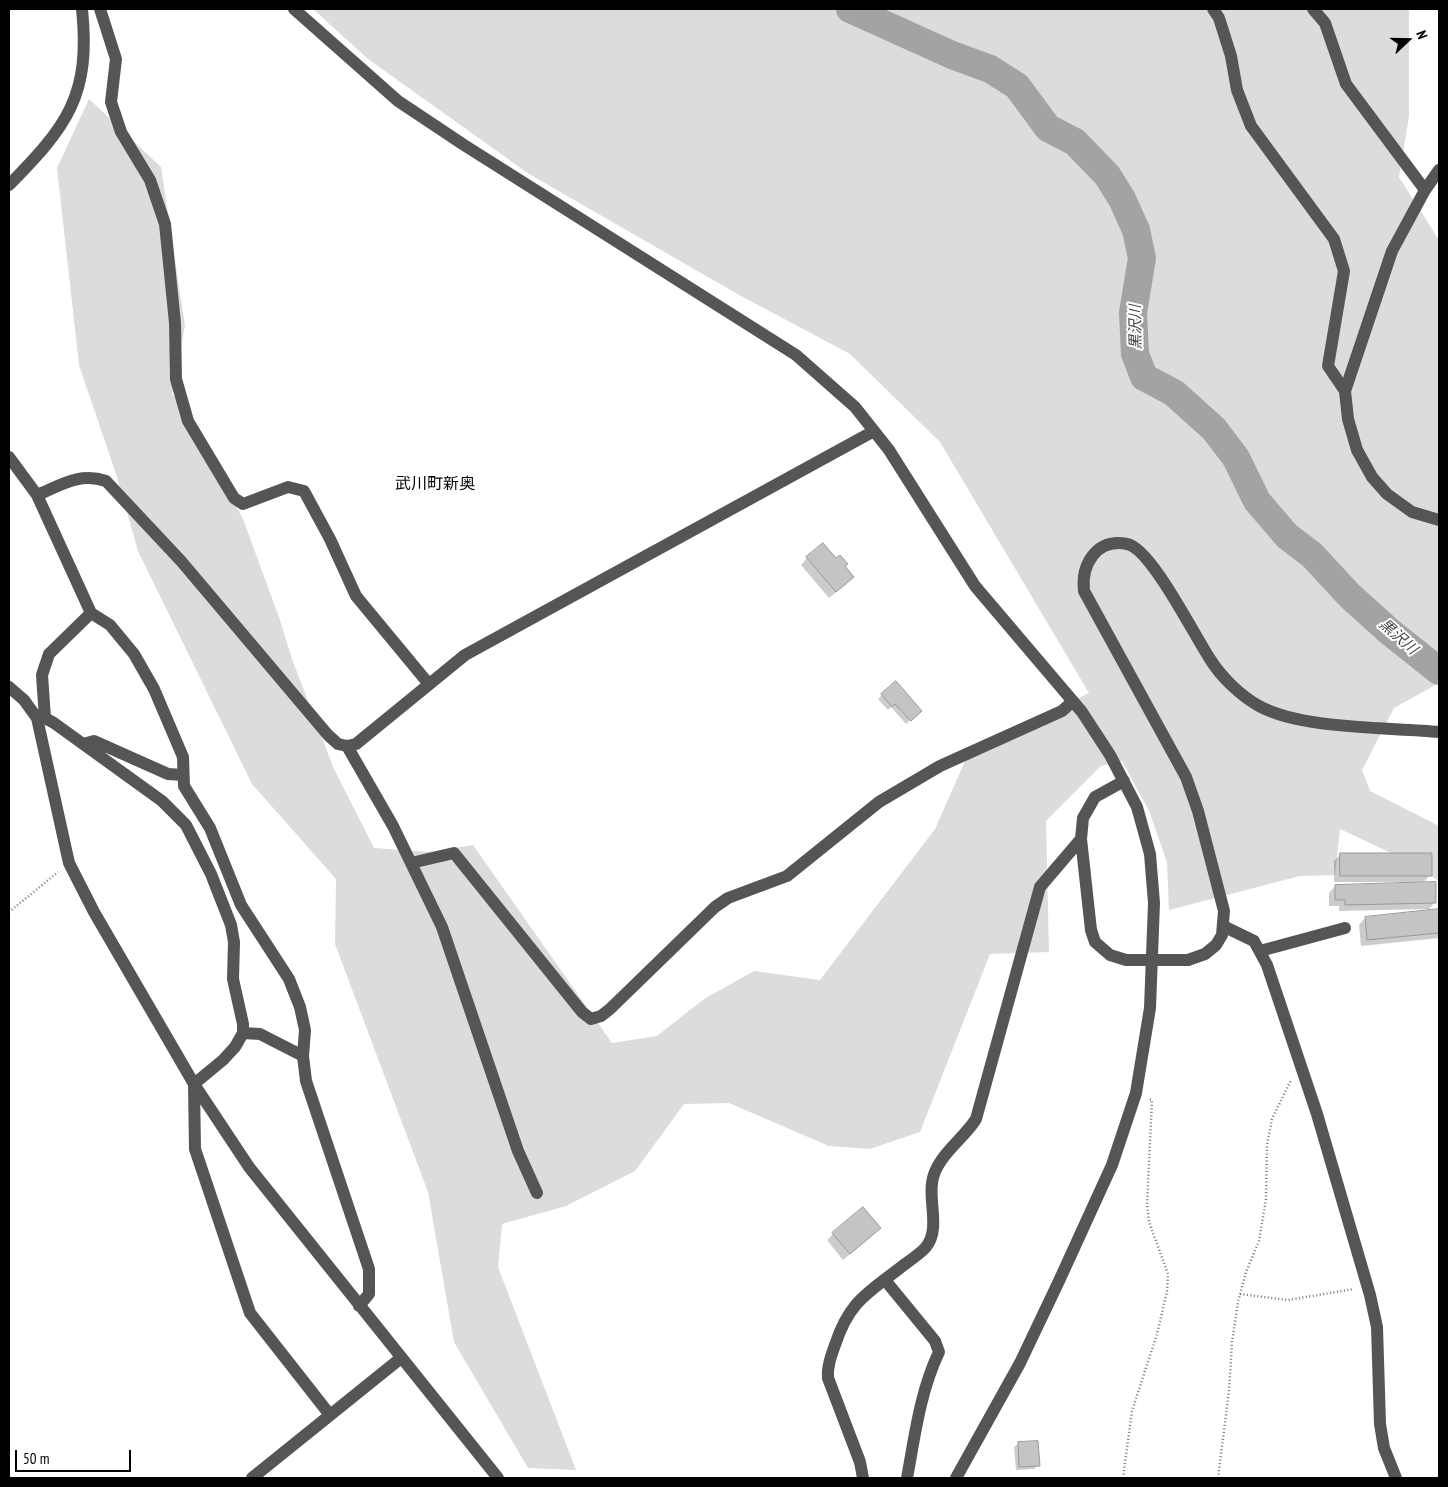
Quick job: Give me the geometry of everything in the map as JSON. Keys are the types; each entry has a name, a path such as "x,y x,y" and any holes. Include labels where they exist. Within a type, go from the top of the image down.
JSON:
{"street":[{"path":"9,185 53,138 74,103 83,71 82,9"},
{"path":"100,9 116,59 111,102 121,132 150,180 166,224 175,323 176,379 188,422 234,498 244,504 288,487 304,491 330,539 356,596 428,683"},
{"path":"294,9 407,106 464,145 796,355 855,407 906,476 933,522 975,586 1073,701 1097,734 1137,807 1150,854 1154,903 1150,1008 1136,1093 1112,1165 1059,1281 1020,1363 956,1478"},
{"path":"1213,9 1219,18 1231,56 1237,90 1251,126 1334,239 1344,271 1328,366 1345,391"},
{"path":"1313,9 1325,23 1346,84 1425,190"},
{"path":"1439,170 1425,190 1392,251 1345,391 1348,419 1357,450 1372,477 1387,494 1412,512 1439,520"},
{"path":"37,495 83,477 94,476 106,481 181,561 328,735 338,744 347,746 364,738 428,683 465,655 874,431"},
{"path":"9,457 37,495 91,613 110,625 116,632 134,654 154,689 183,757 184,786 210,828 241,905 289,979 300,1007 305,1030 303,1056 306,1081 370,1269 369,1294 359,1306"},
{"path":"1124,781 1095,797 1083,818 1080,839 1092,930 1096,942 1110,955 1126,960 1188,960 1206,954 1216,945 1222,935 1224,911 1198,811 1186,777 1084,591 1083,578 1086,562 1094,552 1104,546 1128,544 1140,551 1149,560 1211,661 1232,685 1259,706 1308,722 1439,732"},
{"path":"91,613 49,654 42,675 41,718 69,863 94,912 194,1084 249,1167 498,1478"},
{"path":"9,687 41,718 83,744 162,801 186,825 212,874 231,925 234,942 233,979 243,1024 243,1033 235,1047 223,1060 194,1084"},
{"path":"411,863 454,853 582,1012 591,1019 601,1016 610,1009 715,907 728,898 787,876 879,802 940,766 1062,711 1073,701"},
{"path":"83,744 94,741 168,774 183,775"},
{"path":"347,746 393,826 442,926 518,1151 537,1193"},
{"path":"863,1478 860,1462 828,1378 827,1370 840,1330 850,1310 927,1246 933,1224 932,1183 936,1170 943,1158 967,1133 976,1119 1040,887 1080,839"},
{"path":"1223,926 1254,941 1260,951 1267,965 1302,1069 1368,1288 1376,1327 1380,1424 1384,1448 1396,1478"},
{"path":"1260,951 1345,928"},
{"path":"243,1033 260,1034 303,1056"},
{"path":"194,1084 194,1149 250,1313 330,1415"},
{"path":"885,1280 935,1341 939,1352 927,1378 907,1478"},
{"path":"252,1478 401,1358"}],"path":[{"path":"9,912 69,863"},
{"path":"1218,1478 1229,1391 1232,1342 1240,1294 1246,1272 1259,1241 1266,1200 1267,1145 1272,1119 1295,1072 1302,1069"},
{"path":"1123,1478 1132,1411 1157,1334 1167,1291 1168,1274 1149,1222 1147,1205 1152,1100 1136,1093"},
{"path":"1240,1294 1288,1300 1368,1288"}],"shaded area":[{"path":"313,9 1409,9 1409,116 1399,177 1439,240 1439,683 1394,708 1362,770 1370,791 1439,826 1439,881 1406,860 1340,829 1335,875 1300,876 1169,910 1167,862 1149,811 1122,761 1101,766 1046,821 1049,952 990,954 920,1132 870,1149 829,1146 729,1103 684,1104 635,1171 566,1206 502,1224 498,1267 576,1470 528,1468 454,1342 428,1192 335,944 336,879 252,784 138,551 116,474 79,365 57,168 89,99 161,167 185,326 172,393 243,519 280,620 292,659 334,769 374,848 429,852 473,845 612,1043 657,1036 704,999 754,971 820,980 935,829 969,752 1089,693 940,442 850,354 741,296 529,174 368,59"}],"building":[{"path":"823,543 836,558 840,555 848,564 845,566 854,577 836,592 806,557"},
{"path":"896,681 922,711 911,721 895,704 892,707 881,694"},
{"path":"1340,853 1432,853 1432,876 1340,876"},
{"path":"1436,882 1436,903 1345,905 1345,900 1335,900 1335,885"},
{"path":"1439,909 1439,933 1367,940 1365,917"},
{"path":"863,1207 881,1228 850,1254 832,1233"},
{"path":"1038,1441 1040,1466 1019,1467 1018,1442"}],"waterway":[{"name":"黒沢川","path":"850,9 952,55 990,69 1017,86 1048,128 1075,142 1107,175 1122,199 1136,230 1142,258 1133,313 1135,354 1144,377 1174,393 1214,429 1236,458 1257,501 1287,536 1312,555 1350,596 1390,632 1439,671"}],"district":[{"name":"武川町新奥","path":"435,484"}]}
